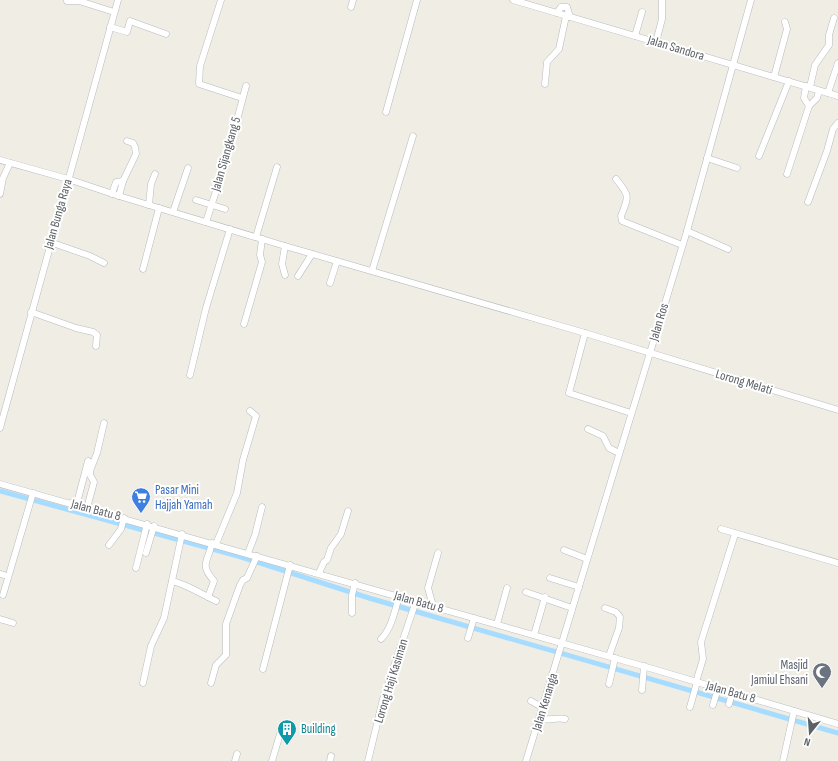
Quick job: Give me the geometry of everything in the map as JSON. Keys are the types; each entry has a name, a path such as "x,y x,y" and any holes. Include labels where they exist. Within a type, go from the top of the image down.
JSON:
{"street":[{"name":"Jalan Bunga Raya","path":"0,426 118,0"},
{"path":"221,0 200,66 200,84 242,98"},
{"path":"351,7 353,0"},
{"path":"386,112 418,0"},
{"name":"Jalan Sandora","path":"513,0 558,13 561,7 567,7 568,17 838,96"},
{"path":"656,42 662,19 662,0"},
{"name":"Jalan Ros","path":"562,645 687,231 751,0"},
{"path":"67,1 80,1 114,12"},
{"path":"635,36 642,12"},
{"path":"545,84 547,62 559,49 568,17"},
{"path":"809,106 804,98 816,65 829,45 829,35 834,18"},
{"path":"110,27 127,32 130,21 166,34"},
{"path":"774,77 787,29 785,22"},
{"path":"828,92 838,63"},
{"path":"759,156 789,82"},
{"name":"Jalan Sijangkang 5","path":"206,222 228,154 246,86"},
{"path":"787,174 809,106 817,98 819,91"},
{"path":"808,202 827,151 833,129 838,123"},
{"path":"372,271 412,136"},
{"path":"119,196 123,181 136,154 136,148 133,143 127,141"},
{"path":"707,158 737,168"},
{"name":"Lorong Melati","path":"0,160 68,179 112,194 312,254 585,333 838,410"},
{"path":"0,194 3,178 10,163"},
{"path":"244,324 262,262 259,238 277,167"},
{"path":"173,212 188,168"},
{"path":"148,205 155,174"},
{"path":"616,179 627,193 628,198 621,216 622,220 682,245"},
{"path":"112,194 116,182 123,181"},
{"path":"196,200 225,208"},
{"path":"143,269 159,208"},
{"path":"190,375 206,308 230,229"},
{"path":"687,231 728,249"},
{"path":"50,242 90,256 104,263"},
{"path":"285,246 282,264 285,275"},
{"path":"298,276 312,254"},
{"path":"330,283 337,261"},
{"path":"31,312 76,328 93,332 97,335 96,346"},
{"path":"585,333 569,393 631,413"},
{"path":"208,597 214,581 207,572 205,565 237,493 243,460 256,416 250,411"},
{"path":"87,508 94,482 90,475 90,471 97,453 104,423"},
{"path":"588,429 603,436 609,448 619,453"},
{"path":"71,503 78,499 88,461"},
{"name":"Jalan Batu 8","path":"0,484 71,503 123,522 181,536 212,547 248,553 256,557 289,567 319,574 353,589 397,602 433,606 473,620 497,624 643,669 696,682 717,691 732,693 793,714 838,724"},
{"path":"3,595 34,493"},
{"path":"248,553 255,535 262,507"},
{"path":"319,574 324,562 327,560 331,548 341,534 348,511"},
{"path":"109,545 123,522"},
{"path":"136,568 146,553 150,529"},
{"path":"721,529 838,562"},
{"path":"690,707 703,659 701,642 735,534"},
{"path":"143,682 151,646 164,618 181,536"},
{"path":"564,550 587,559"},
{"path":"433,606 428,588 438,553"},
{"path":"211,683 216,665 226,655 227,640 225,632 228,618 240,585 243,580 247,578 256,557"},
{"path":"263,669 289,567"},
{"path":"550,578 579,587"},
{"path":"172,580 187,586 216,602"},
{"path":"497,624 507,588"},
{"path":"352,613 353,589"},
{"path":"526,592 572,608"},
{"path":"534,635 545,598"},
{"path":"381,639 386,634 397,602"},
{"name":"Lorong Haji Kasiman","path":"368,761 383,699 416,604"},
{"path":"605,608 616,612 620,617 620,628 609,684"},
{"path":"0,619 13,624"},
{"path":"468,638 473,620"},
{"name":"Jalan Kenanga","path":"526,761 562,645"},
{"path":"642,690 643,669"},
{"path":"713,705 717,691"},
{"path":"730,702 732,693"},
{"path":"531,701 543,708"},
{"path":"783,761 793,714"},
{"path":"540,719 548,720 565,718"},
{"path":"272,761 280,734"},
{"path":"235,761 237,754"}],"waterway":[{"path":"0,491 238,556 369,598 838,733"}],"place":[{"name":"Pasar Mini Hajjah Yamah","path":"141,514"},
{"name":"Masjid Jamiul Ehsani","path":"822,689"},
{"name":"Building","path":"287,746"}]}
